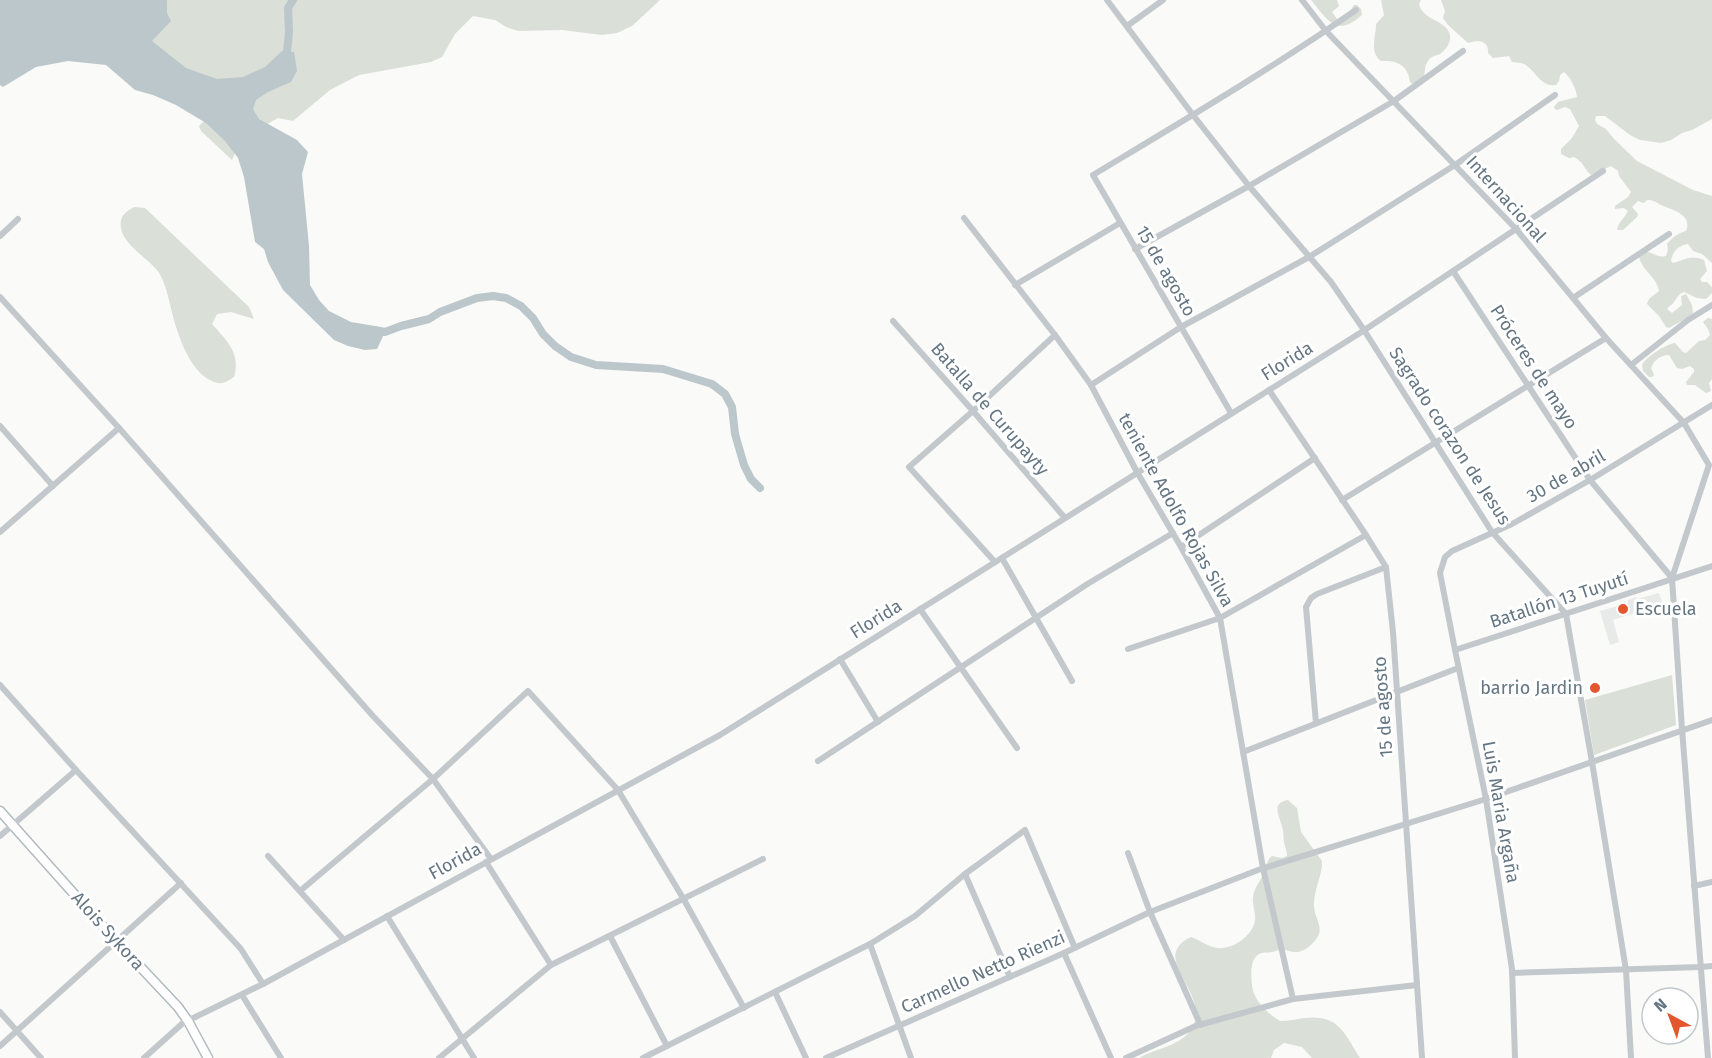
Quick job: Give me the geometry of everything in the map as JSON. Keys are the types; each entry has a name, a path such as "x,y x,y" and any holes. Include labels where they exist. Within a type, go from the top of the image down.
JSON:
{"street":[{"name":"Sagrado corazon de Jesus","path":"1107,0 1192,115 1331,282 1492,532 1566,614"},
{"path":"1127,26 1163,0"},
{"name":"Internacional","path":"1302,0 1326,30 1516,229 1606,338 1684,423 1711,466"},
{"path":"1192,115 1356,10"},
{"path":"1135,249 1249,186 1394,101 1463,51"},
{"path":"1091,385 1181,327 1309,256 1455,165 1555,95"},
{"name":"15 de agosto","path":"1192,115 1093,175 1231,413"},
{"name":"Florida","path":"144,1058 183,1023 263,984 720,735 1364,330 1603,171"},
{"name":"teniente Adolfo Rojas Silva","path":"964,218 1091,385 1137,472 1220,618 1263,868 1293,999"},
{"path":"0,236 18,219"},
{"path":"1015,285 1120,223"},
{"path":"1573,298 1669,234"},
{"name":"Próceres de mayo","path":"1453,271 1590,480 1672,578"},
{"path":"0,297 119,428 372,715 433,779 488,861 551,965"},
{"path":"1631,365 1712,305"},
{"name":"Batalla de Curupayty","path":"893,321 1065,518"},
{"path":"994,562 909,467 1055,335"},
{"path":"1342,500 1606,338"},
{"name":"15 de agosto","path":"1269,390 1386,567 1393,632 1422,1058"},
{"name":"30 de abril","path":"1440,573 1445,557 1452,550 1512,524 1590,480 1712,405"},
{"path":"0,426 53,486"},
{"path":"0,532 119,428"},
{"path":"1181,547 1315,458"},
{"path":"1708,1058 1672,578 1711,466"},
{"path":"818,761 1089,583 1173,533"},
{"path":"1128,649 1220,618 1366,535"},
{"path":"1002,558 1072,681"},
{"name":"Batallón 13 Tuyutí","path":"1455,650 1712,566"},
{"path":"1316,723 1306,607 1311,598 1317,594 1386,567"},
{"name":"Luis Maria Argaña","path":"1440,573 1486,799 1512,974 1515,1058"},
{"path":"920,609 1017,748"},
{"path":"1566,614 1626,970 1632,1058"},
{"path":"840,659 878,722"},
{"path":"1243,752 1458,668"},
{"path":"0,687 241,949 263,984"},
{"path":"300,891 433,779 528,692 618,790 683,898 744,1008"},
{"name":"Carmello Netto Rienzi","path":"826,1058 1076,948 1150,912 1263,868 1486,799 1712,720"},
{"path":"0,836 76,770"},
{"name":"Alois Sykora","path":"0,811 178,1007 208,1058"},
{"path":"643,1058 870,944 915,916 965,874 1025,830 1076,948"},
{"path":"1128,853 1150,912 1200,1024 1198,1025"},
{"path":"268,856 344,940"},
{"path":"440,1058 551,965 763,859"},
{"path":"965,874 1010,977"},
{"path":"1694,886 1712,882"},
{"path":"0,1046 181,883"},
{"path":"387,916 474,1058"},
{"path":"610,936 667,1046"},
{"path":"870,944 911,1058"},
{"path":"1064,953 1111,1058"},
{"path":"1512,974 1712,966"},
{"path":"1126,1058 1198,1025 1293,999 1417,985"},
{"path":"775,992 806,1058"},
{"path":"242,995 281,1058"},
{"path":"0,1012 41,1058"}],"shaded area":[{"path":"0,0 167,0 167,13 171,21 152,41 186,68 217,79 243,77 265,67 282,51 294,52 297,71 291,82 256,100 253,109 259,119 297,140 308,152 302,174 309,246 310,285 329,311 351,322 375,326 385,332 377,349 365,350 334,340 283,290 268,262 264,249 255,242 244,177 238,158 225,141 206,123 176,105 135,90 106,65 68,61 36,67 3,87 0,85"},
{"path":"96,0 660,0 632,26 617,33 602,35 562,30 518,31 495,20 473,16 455,34 442,57 431,62 359,75 330,90 293,121 278,118 241,139 232,160 201,131 199,126 209,116 192,81"},
{"path":"1311,0 1337,0 1339,6 1332,12 1337,19 1347,14 1354,5 1361,9 1362,15 1353,22 1339,26 1328,20"},
{"path":"1381,0 1421,0 1419,4 1424,13 1449,32 1448,46 1440,54 1429,59 1425,67 1424,80 1415,86 1410,82 1407,71 1401,65 1392,61 1381,61 1375,53 1376,24 1384,15"},
{"path":"1441,0 1712,0 1712,119 1661,143 1640,140 1605,116 1596,116 1595,120 1637,161 1693,190 1712,196 1712,263 1702,254 1693,251 1688,244 1676,249 1671,261 1673,263 1691,258 1704,260 1707,271 1700,279 1712,287 1712,293 1706,299 1684,292 1667,309 1672,313 1682,305 1681,296 1686,294 1692,305 1693,313 1669,328 1666,327 1647,304 1649,299 1659,291 1655,281 1642,265 1639,255 1644,251 1666,256 1667,244 1675,236 1686,231 1687,220 1676,211 1653,201 1647,200 1644,203 1638,201 1632,207 1638,214 1637,217 1623,230 1617,230 1628,211 1624,208 1615,209 1615,206 1631,192 1618,171 1611,166 1591,175 1577,159 1561,154 1561,149 1572,138 1579,126 1570,109 1565,107 1557,110 1554,107 1558,102 1577,97 1569,77 1564,72 1560,75 1556,85 1547,84 1522,63 1512,62 1509,56 1493,58 1488,53 1485,43 1479,41 1468,43 1443,18 1445,11"},
{"path":"134,207 145,208 249,307 254,319 231,312 217,314 212,324 231,348 236,361 234,377 228,381 213,382 198,371 187,354 178,334 162,277 153,265 126,240 123,234 122,218"},
{"path":"1708,318 1712,319 1712,379 1709,383 1711,391 1706,393 1695,385 1687,385 1686,382 1694,369 1690,366 1677,368 1669,355 1661,357 1654,363 1651,368 1654,375 1652,377 1643,371 1644,362 1667,346 1675,343 1686,353 1699,341 1705,340 1710,335 1703,322"},
{"path":"1659,593 1663,604 1613,620 1619,642 1610,645 1600,611 1628,603 1628,600 1636,597 1637,599"},
{"path":"1672,675 1676,725 1594,755 1585,700"},
{"path":"1288,800 1297,808 1301,832 1322,861 1314,902 1320,930 1317,938 1306,949 1296,952 1279,950 1258,955 1252,967 1253,991 1262,1006 1280,1021 1316,1018 1333,1022 1344,1033 1360,1058 1312,1058 1302,1047 1284,1043 1274,1050 1271,1058 1139,1058 1186,1036 1196,1017 1195,1004 1175,956 1179,946 1191,937 1217,948 1229,947 1241,941 1253,926 1255,920 1254,893 1268,861 1272,856 1282,858 1287,856 1278,807 1279,804"}],"waterway":[{"path":"284,60 289,32 288,8 293,0"},
{"path":"375,330 385,332 429,319 440,312 477,298 493,296 506,298 521,306 533,318 543,334 571,357 596,365 663,369 712,384 725,394 732,407 735,434 744,465 751,479 760,488"}],"place":[{"name":"Escuela","path":"1623,609"},
{"name":"barrio Jardin","path":"1595,688"}]}
